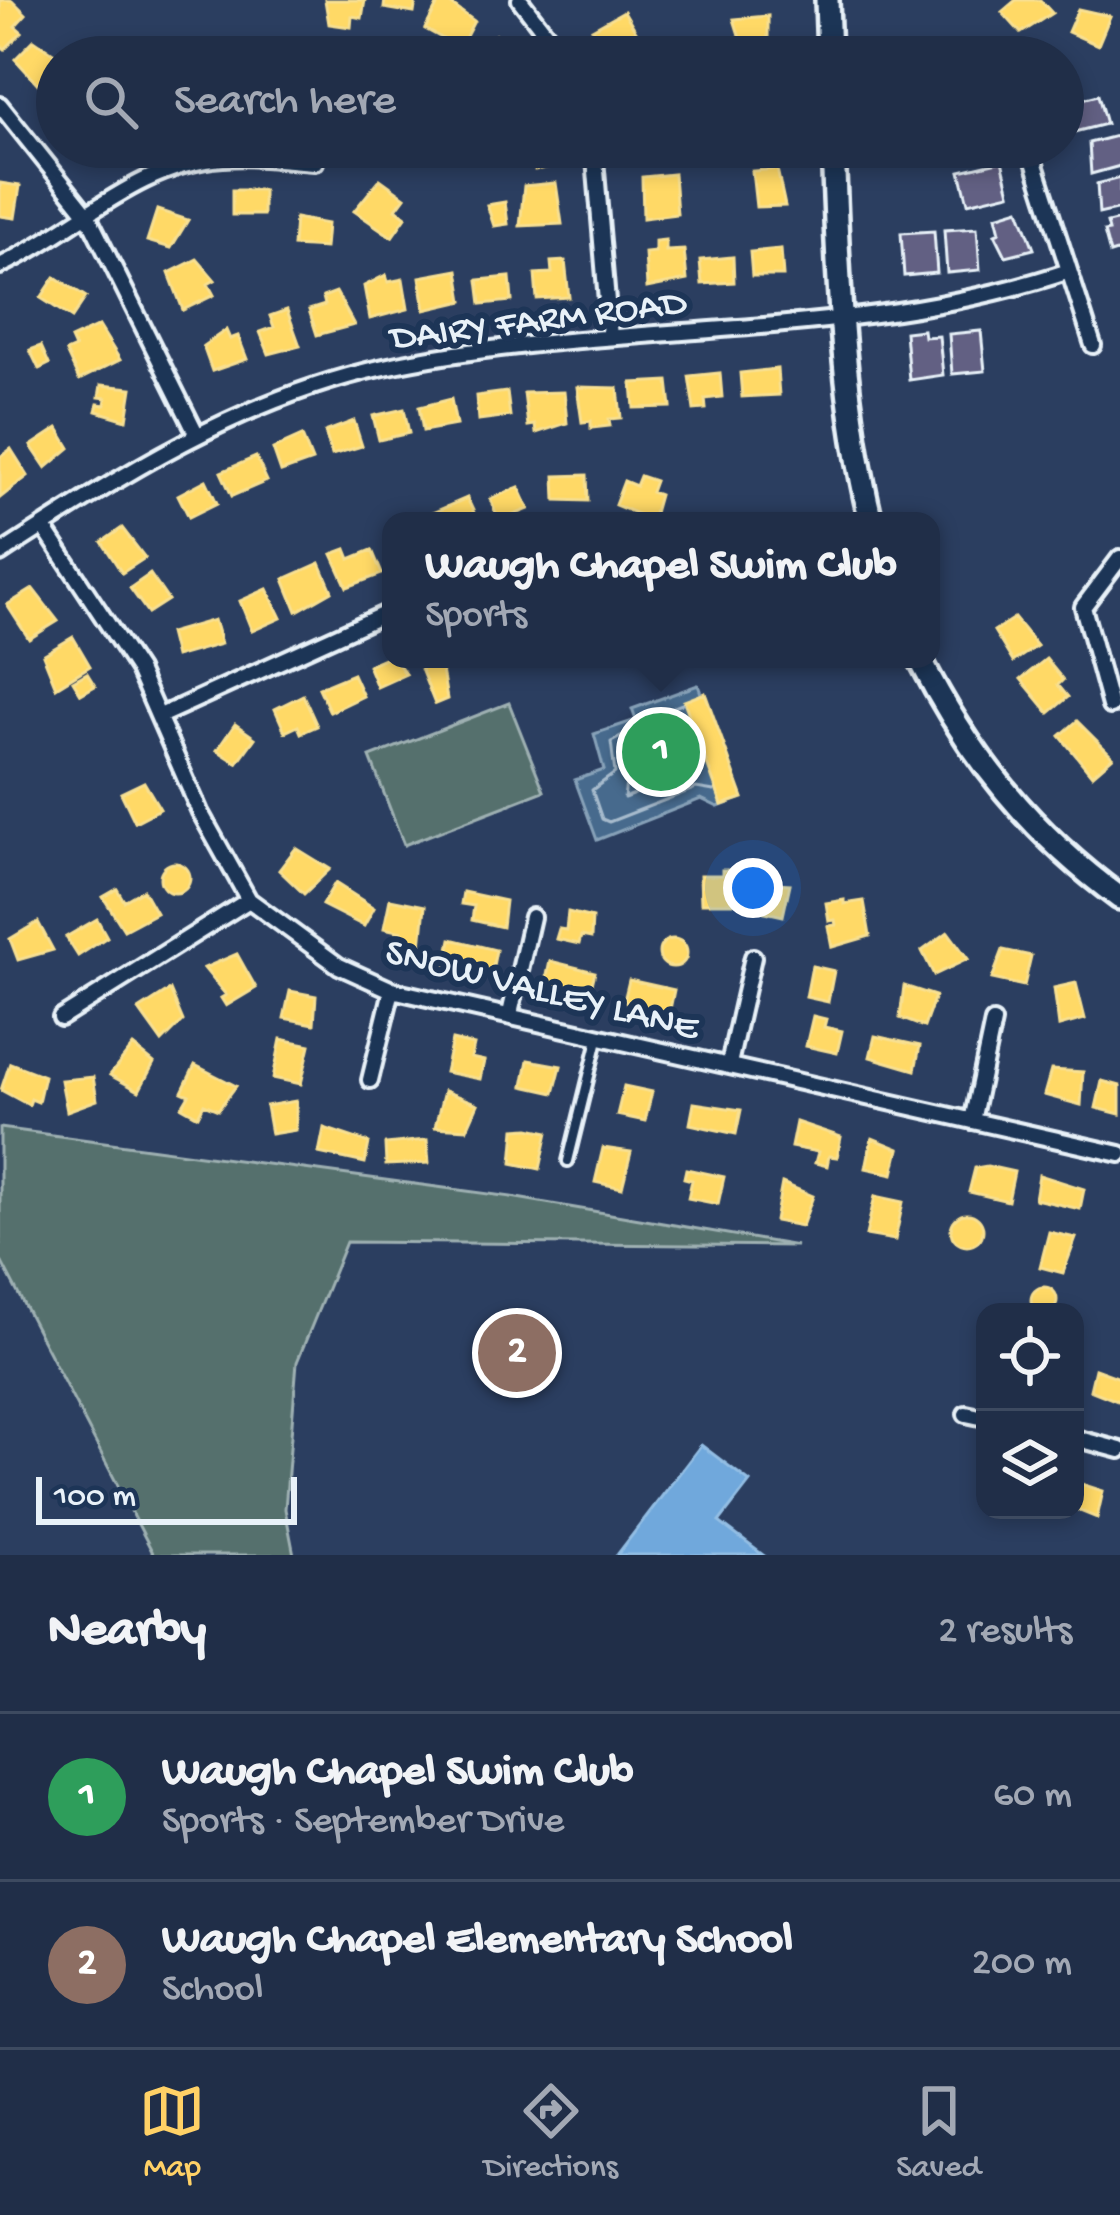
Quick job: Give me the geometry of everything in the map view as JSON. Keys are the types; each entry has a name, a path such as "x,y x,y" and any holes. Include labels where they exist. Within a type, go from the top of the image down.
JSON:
{"main road":[{"path":"826,0 828,36"},
{"path":"834,168 840,318 855,458 869,512"},
{"path":"925,668 950,718 990,776 1078,868 1120,898"}],"street":[{"path":"520,0 548,36"},
{"path":"0,105 36,150"},
{"path":"50,168 87,214 196,433"},
{"path":"0,266 136,183 174,168"},
{"path":"596,168 610,337"},
{"path":"1036,168 1094,345"},
{"name":"DAIRY FARM ROAD","path":"0,554 196,433 379,368 473,350 840,318 998,295 1070,271"},
{"name":"SNOW VALLEY LANE","path":"43,526 162,716 200,812 249,900 339,966 392,990 1120,1154"},
{"path":"1110,706 1083,607 1120,558"},
{"path":"162,716 382,615"},
{"path":"61,1018 249,900"},
{"path":"510,1014 532,917"},
{"path":"729,1064 752,957"},
{"path":"370,1080 392,990"},
{"path":"972,1121 993,1022"},
{"path":"966,1414 976,1416"},
{"path":"1084,1440 1120,1450"}],"lane":[{"path":"568,1161 598,1035"}],"green space":[{"path":"509,703 544,791 404,845 370,757"},
{"path":"0,1128 511,1197 797,1246 346,1242 297,1362 285,1509 294,1555 154,1555 0,1259"}],"water":[{"path":"698,685 739,799 718,807 701,799 597,840 575,780 604,770 594,734 636,720 632,709"}],"building: Homes":[{"path":"0,0 12,0 26,14 15,26 22,32 5,49 0,45"},
{"path":"325,0 365,0 362,18 352,16 351,27 329,24"},
{"path":"385,0 416,0 414,13 384,8"},
{"path":"440,0 474,21 466,36 438,36 425,29"},
{"path":"1016,0 1040,0 1052,13 1021,33 1002,12"},
{"path":"1078,9 1110,16 1098,45 1068,32"},
{"path":"624,11 637,33 596,36 592,29"},
{"path":"768,16 768,36 739,36 734,19"},
{"path":"36,41 36,82 15,59"},
{"path":"777,169 785,206 756,207 752,171"},
{"path":"674,174 677,214 643,218 642,177"},
{"path":"380,179 405,197 396,209 406,217 392,237 354,211"},
{"path":"0,183 20,186 15,218 0,216"},
{"path":"556,183 562,224 520,226 524,186"},
{"path":"232,190 263,190 263,215 232,215"},
{"path":"505,202 508,224 494,226 487,205"},
{"path":"157,210 188,220 171,248 147,241"},
{"path":"295,218 327,224 325,248 293,246"},
{"path":"666,240 666,251 684,250 687,280 647,288 645,253 655,252 655,241"},
{"path":"781,249 783,276 752,276 750,252"},
{"path":"733,257 734,282 702,284 700,260"},
{"path":"197,259 215,280 208,284 214,295 183,310 169,273"},
{"path":"565,261 569,297 537,299 535,274 552,273 551,262"},
{"path":"458,270 463,301 425,310 420,277"},
{"path":"386,275 388,282 403,279 408,309 370,319 364,286"},
{"path":"55,277 86,297 72,318 41,298"},
{"path":"510,277 512,301 481,304 478,280"},
{"path":"336,292 354,325 317,335 309,310 325,305 323,297"},
{"path":"287,310 300,346 269,354 260,332 274,327 270,316"},
{"path":"99,326 120,360 79,380 66,352 75,348 71,339"},
{"path":"226,330 230,339 238,336 247,359 212,371 203,346"},
{"path":"41,346 49,364 39,369 30,350"},
{"path":"777,369 779,395 742,397 740,373"},
{"path":"720,373 722,397 705,399 706,409 694,410 689,376"},
{"path":"668,381 671,407 634,408 632,383"},
{"path":"101,385 132,388 127,420 96,411 98,404 105,405 106,398 99,397"},
{"path":"577,387 618,388 621,418 609,419 610,426 591,428 591,421 582,422"},
{"path":"507,392 510,416 478,420 476,396"},
{"path":"564,392 567,423 536,433 535,425 528,426 524,393"},
{"path":"451,399 456,425 423,431 419,407"},
{"path":"404,409 409,433 379,440 373,416"},
{"path":"354,421 362,446 332,455 325,432"},
{"path":"58,428 70,448 46,468 31,446"},
{"path":"302,436 312,461 281,472 273,449"},
{"path":"11,449 28,476 0,498 0,457"},
{"path":"256,457 267,481 232,496 221,472"},
{"path":"587,475 588,501 556,500 555,476"},
{"path":"640,476 655,481 651,492 659,495 654,512 632,512 615,505 624,481 636,486"},
{"path":"206,480 217,503 189,517 178,495"},
{"path":"519,487 529,509 495,512 490,499"},
{"path":"467,498 474,512 434,512"},
{"path":"122,528 145,558 122,573 102,542"},
{"path":"346,549 350,559 372,550 382,574 347,587 332,554"},
{"path":"320,563 332,591 297,611 284,579"},
{"path":"150,574 168,600 148,613 130,588"},
{"path":"33,589 58,621 29,639 7,605"},
{"path":"267,589 281,618 252,631 240,601"},
{"path":"1014,618 1037,646 1013,662 994,631"},
{"path":"214,620 221,644 175,657 169,633"},
{"path":"73,637 90,666 56,687 43,655"},
{"path":"382,659 382,668 401,668 406,674 377,687 368,665"},
{"path":"1046,659 1063,680 1058,685 1068,697 1049,713 1021,679"},
{"path":"421,668 445,668 447,699 435,704"},
{"path":"87,673 95,686 81,694 73,681"},
{"path":"353,674 363,696 330,712 319,688"},
{"path":"705,693 743,798 722,805 684,701"},
{"path":"303,695 317,726 301,733 298,726 285,732 275,709"},
{"path":"1077,721 1113,757 1092,775 1060,736"},
{"path":"235,724 255,738 237,763 217,750"},
{"path":"144,782 160,809 135,822 121,793"},
{"path":"296,848 330,869 304,894 279,870"},
{"path":"175,863 186,867 190,878 186,889 175,893 164,889 160,878 164,867"},
{"path":"722,870 734,870 735,903 701,903 700,875 722,875"},
{"path":"758,882 790,884 783,916 752,909"},
{"path":"335,883 374,908 364,926 322,905"},
{"path":"117,889 124,901 143,890 156,913 124,930 103,897"},
{"path":"463,892 505,901 502,927 472,920 474,906 461,904"},
{"path":"390,899 425,906 421,946 401,941 402,932 384,928"},
{"path":"844,900 844,904 864,901 870,936 832,947 828,926 836,925 835,920 829,921 826,903"},
{"path":"568,912 592,918 591,938 581,936 579,944 556,939 559,929 566,930"},
{"path":"97,919 107,937 78,956 66,937"},
{"path":"38,922 53,950 18,960 10,939"},
{"path":"948,932 968,959 934,975 922,951"},
{"path":"451,939 496,950 492,971 446,964"},
{"path":"673,939 683,943 687,953 683,963 673,967 663,963 659,953 663,943"},
{"path":"1003,950 1031,956 1024,986 992,979"},
{"path":"237,954 256,988 226,1006 221,998 226,995 204,968"},
{"path":"550,961 595,972 590,992 545,985"},
{"path":"812,966 834,971 828,1002 806,997"},
{"path":"629,980 674,990 669,1014 624,1001"},
{"path":"1076,983 1085,1019 1059,1026 1054,988"},
{"path":"904,986 935,996 924,1027 900,1018"},
{"path":"170,990 183,1021 162,1042 139,1010"},
{"path":"290,991 316,996 314,1024 284,1018"},
{"path":"813,1016 826,1019 824,1027 842,1031 837,1053 806,1046"},
{"path":"875,1036 920,1046 915,1070 870,1057"},
{"path":"281,1039 310,1045 301,1084 273,1078"},
{"path":"452,1040 474,1045 471,1058 484,1061 480,1079 445,1072"},
{"path":"133,1046 154,1063 139,1091 110,1075"},
{"path":"528,1060 561,1066 554,1093 523,1086"},
{"path":"10,1063 44,1076 38,1102 31,1099 29,1105 1,1090"},
{"path":"195,1065 236,1086 218,1110 204,1104 198,1116 182,1107 189,1095 182,1092"},
{"path":"1051,1070 1083,1072 1081,1105 1044,1095"},
{"path":"93,1077 97,1100 67,1111 61,1080"},
{"path":"1102,1081 1120,1086 1120,1114 1096,1108"},
{"path":"624,1086 652,1092 645,1121 617,1115"},
{"path":"444,1091 478,1104 467,1129 435,1127"},
{"path":"296,1101 296,1130 271,1134 266,1106"},
{"path":"694,1103 741,1110 736,1134 690,1124"},
{"path":"796,1122 841,1137 837,1157 829,1156 827,1166 815,1163 818,1152 791,1147"},
{"path":"324,1128 369,1143 365,1163 319,1153"},
{"path":"515,1129 548,1132 540,1169 512,1163"},
{"path":"872,1138 899,1149 893,1174 866,1168"},
{"path":"427,1140 429,1163 386,1165 385,1144"},
{"path":"603,1148 631,1152 622,1188 595,1182"},
{"path":"975,1168 1014,1172 1008,1201 969,1192"},
{"path":"686,1169 724,1177 718,1204 688,1198 692,1180 684,1178"},
{"path":"1039,1175 1084,1189 1080,1209 1035,1199"},
{"path":"782,1183 813,1196 802,1226 775,1221"},
{"path":"875,1196 903,1202 895,1240 866,1235"},
{"path":"967,1214 978,1219 983,1230 978,1241 967,1246 956,1241 951,1230 956,1219"},
{"path":"1049,1232 1076,1238 1063,1273 1040,1267"},
{"path":"1039,1288 1054,1290 1056,1303 1032,1303"},
{"path":"1095,1369 1120,1378 1120,1402 1090,1390"},
{"path":"1084,1485 1103,1491 1097,1518 1084,1513"}],"building: Schools":[{"path":"701,1445 750,1482 719,1522 763,1555 617,1555"}],"building: Other":[{"path":"1098,95 1106,124 1084,130 1084,99"},
{"path":"1120,135 1120,166 1091,174 1089,143"},
{"path":"1004,168 1010,193 968,203 960,171"},
{"path":"1120,178 1120,209 1099,214 1097,184"},
{"path":"1019,209 1034,249 1006,256 995,234 1000,232 996,216"},
{"path":"1120,220 1120,251 1110,254 1104,232 1109,231 1107,223"},
{"path":"977,228 980,270 947,273 944,230"},
{"path":"934,231 937,273 904,276 901,233"},
{"path":"923,330 924,337 939,336 943,375 909,380 905,332"},
{"path":"981,331 985,371 952,374 949,334"}],"place":[{"name":"Waugh Chapel Swim Club","path":"661,752"},
{"name":"Waugh Chapel Elementary School","path":"517,1353"}]}
